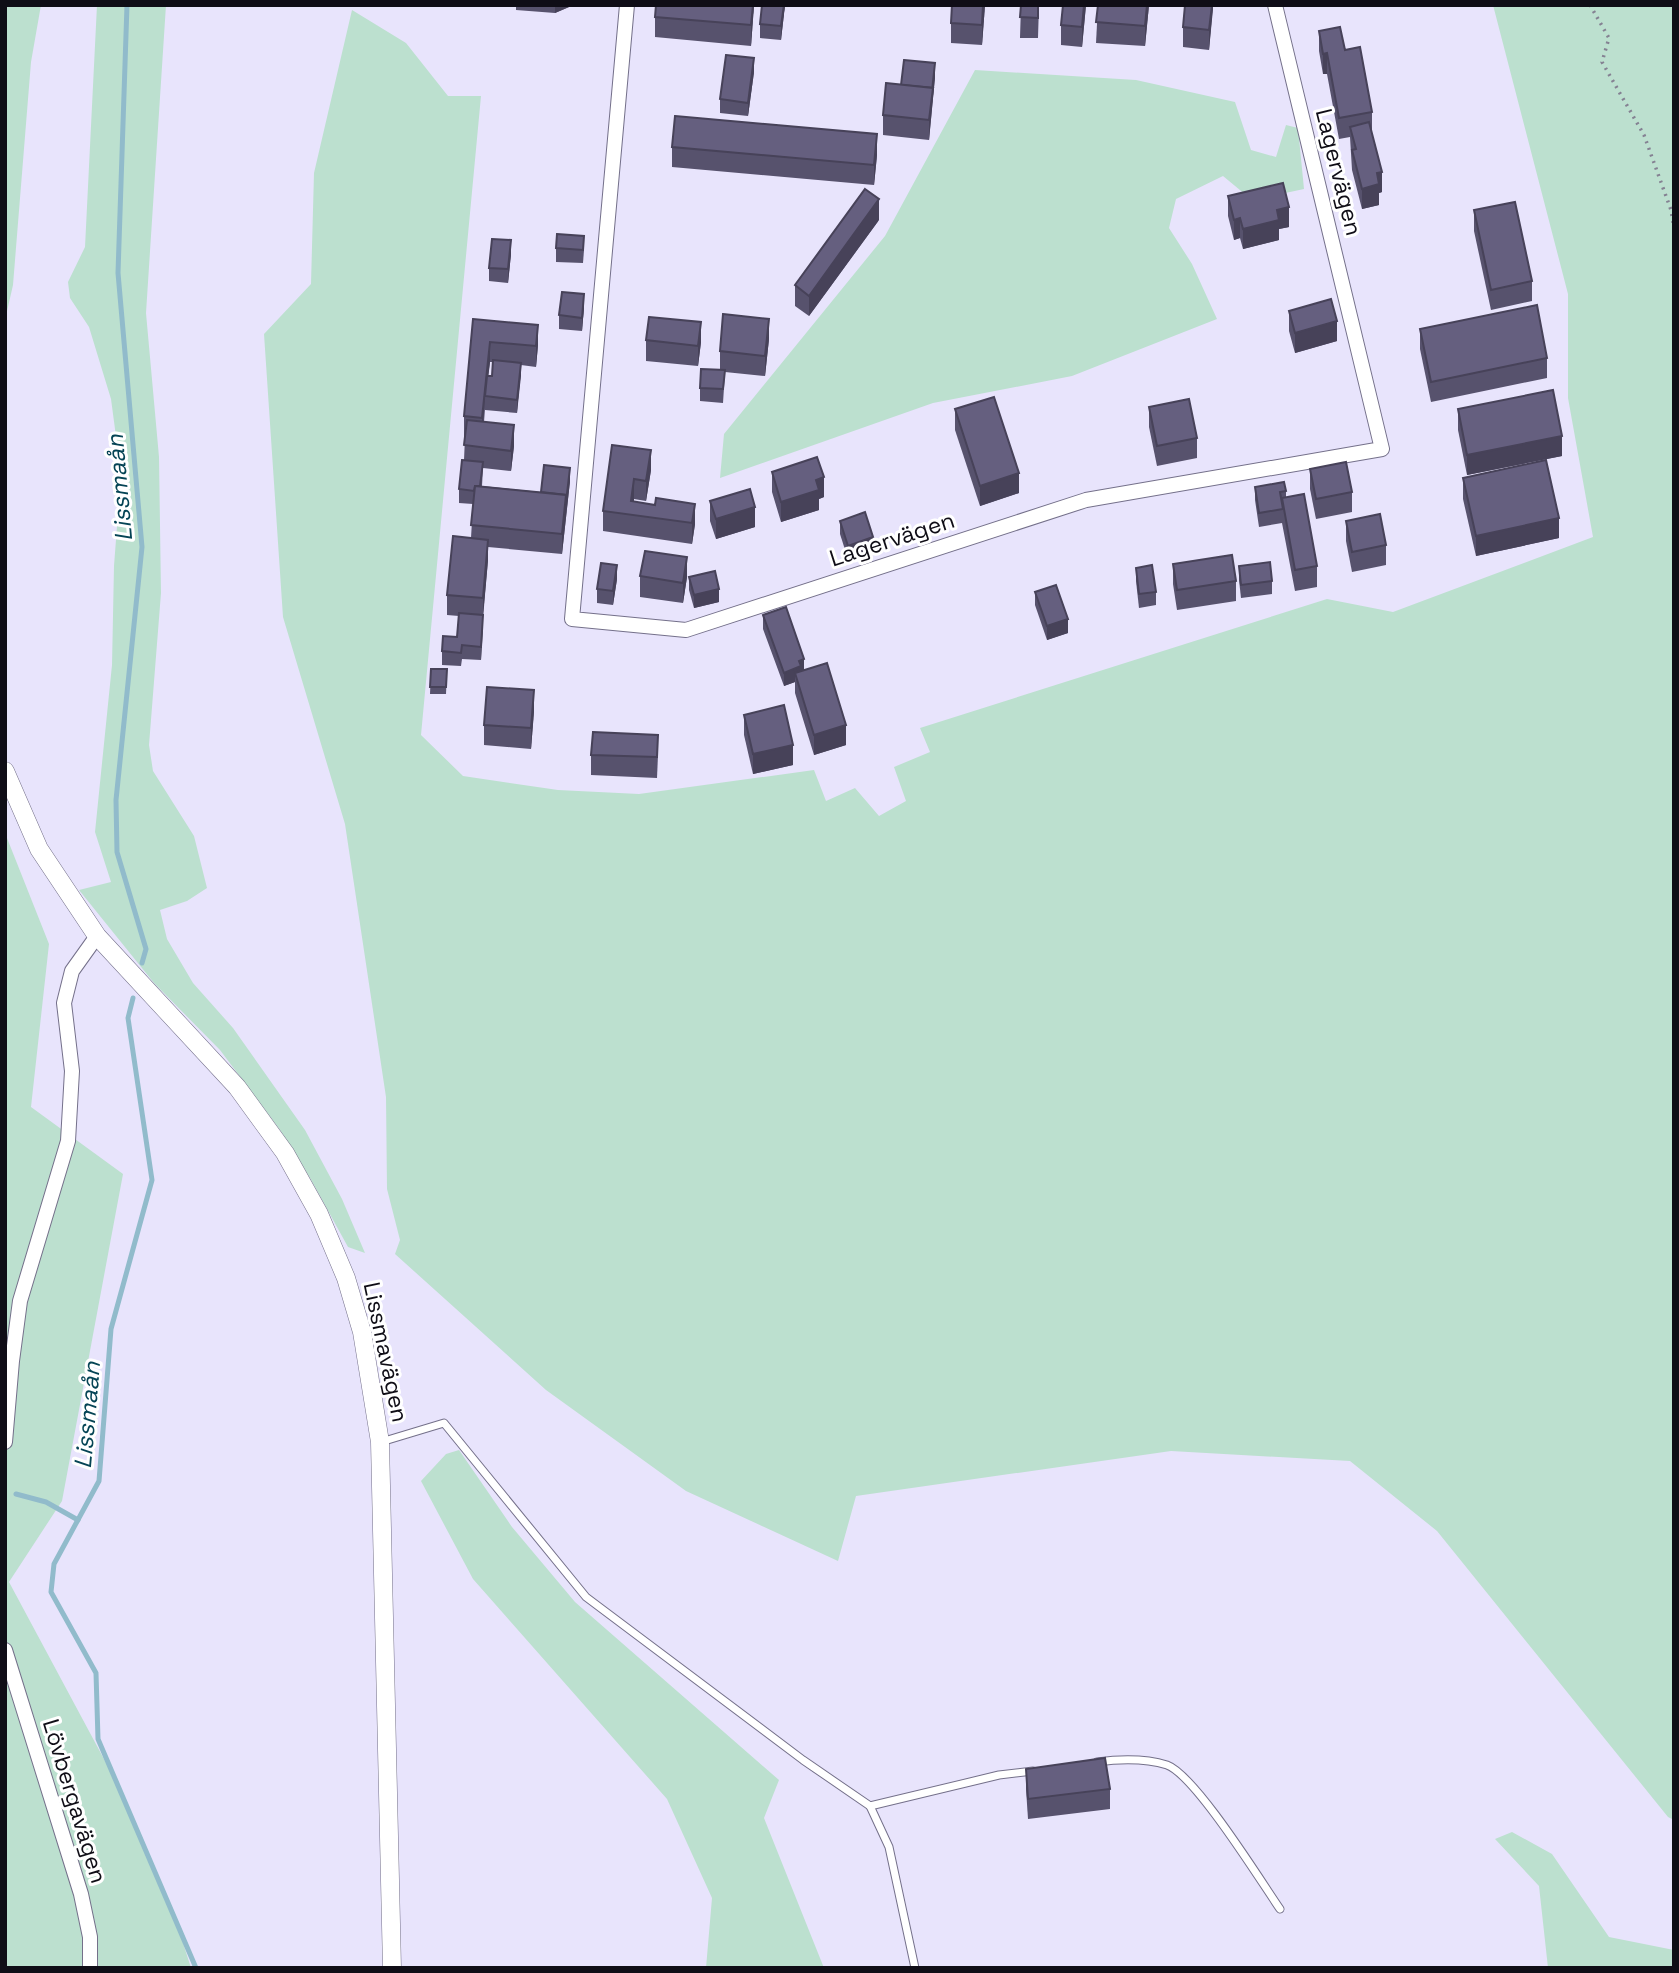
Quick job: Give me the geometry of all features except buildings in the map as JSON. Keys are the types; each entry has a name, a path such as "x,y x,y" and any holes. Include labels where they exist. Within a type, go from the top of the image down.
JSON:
{"street":[{"name":"Lagervägen","path":"627,5 572,619 686,630 1086,500 1382,449 1275,5"},
{"name":"Lissmavägen","path":"5,771 39,849 97,936 237,1087 285,1153 318,1214 346,1278 362,1332 380,1442 393,1968"},
{"path":"5,1442 8,1360 20,1301 68,1141 72,1071 64,1003 72,971 97,936"},
{"name":"Lövbergavägen","path":"5,1650 80,1894 90,1937 90,1968"}],"lane":[{"path":"380,1442 444,1423 586,1597 870,1807 888,1847 915,1968"},
{"path":"1088,1763 1126,1758 1169,1766 1200,1793 1280,1909"},
{"path":"870,1807 999,1775 1037,1770"}],"path":[{"path":"1590,5 1609,38 1602,62 1644,135 1671,210 1674,228"}],"green space":[{"path":"5,5 41,5 31,62 13,285 5,320"},
{"path":"97,5 166,5 146,313 159,457 161,593 149,745 153,771 194,836 207,888 187,901 160,910 167,939 193,983 233,1028 305,1130 342,1199 365,1253 348,1247 280,1130 220,1050 154,983 79,890 111,882 95,832 112,665 114,566 121,474 111,399 89,327 70,298 68,282 85,247"},
{"path":"1493,5 1674,5 1674,1820 1668,1817 1437,1531 1350,1461 1171,1451 856,1496 838,1561 686,1491 546,1390 395,1254 400,1240 387,1189 386,1097 345,824 283,617 264,334 311,284 314,173 352,10 406,43 448,96 481,96 421,735 463,776 558,790 639,794 814,770 826,801 855,788 879,816 906,801 894,767 930,752 920,728 1327,599 1393,612 1593,537 1568,398 1568,294"},
{"path":"975,70 1136,80 1235,102 1251,150 1276,157 1286,125 1298,128 1304,189 1252,200 1223,176 1176,199 1169,228 1192,264 1217,319 1072,376 933,403 720,478 724,434 885,236"},
{"path":"5,833 49,944 31,1107 123,1174 62,1501 9,1582 112,1774 171,1905 191,1968 5,1968"},
{"path":"459,1450 512,1527 575,1602 779,1780 764,1818 824,1968 706,1968 712,1898 667,1799 473,1579 421,1481 446,1454"},
{"path":"1512,1832 1552,1854 1609,1937 1674,1950 1674,1968 1548,1968 1539,1886 1495,1839"}],"waterway":[{"name":"Lissmaån","path":"127,5 118,273 142,547 116,800 117,852 146,949 142,963"},
{"name":"Lissmaån","path":"133,998 128,1018 152,1180 111,1329 99,1481 54,1564 51,1592 96,1673 98,1739 196,1968"},
{"path":"16,1494 46,1502 78,1520"}]}
